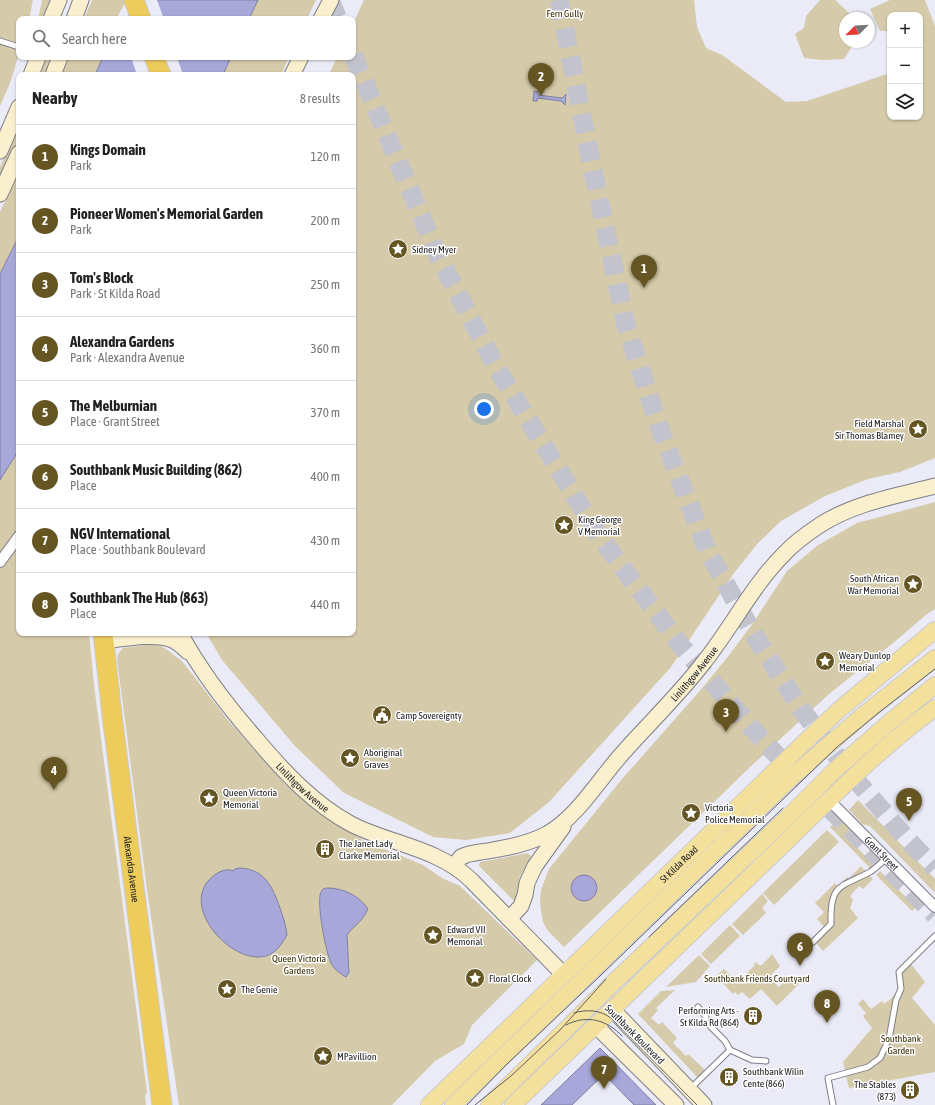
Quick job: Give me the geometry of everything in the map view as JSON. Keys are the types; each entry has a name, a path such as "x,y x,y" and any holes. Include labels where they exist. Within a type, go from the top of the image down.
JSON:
{"highway":[{"path":"155,60 160,72"},
{"name":"Alexandra Avenue","path":"103,637 162,1105"}],"main road":[{"name":"St Kilda Road","path":"429,1105 810,737 840,709 935,630"},
{"name":"St Kilda Road","path":"453,1105 577,987 794,775 863,714 935,658"},
{"path":"489,1105 836,769 935,685"},
{"path":"513,1105 829,800 876,756 935,708"},
{"path":"769,835 785,844"},
{"name":"Southbank Boulevard","path":"563,974 577,987 613,1010"},
{"name":"Southbank Boulevard","path":"577,987 586,1010 596,1026"}],"street":[{"path":"52,16 59,0"},
{"path":"75,16 81,0"},
{"path":"323,16 331,0"},
{"path":"32,72 37,60"},
{"path":"54,72 59,60"},
{"path":"294,72 300,60"},
{"path":"0,151 16,114"},
{"path":"0,194 16,159"},
{"name":"Linlithgow Avenue","path":"454,866 461,857 466,855 513,846 538,838 559,826 578,808 613,764 704,662 754,590 784,554 820,525 846,511 866,504 935,486"},
{"path":"0,562 16,540"},
{"name":"Linlithgow Avenue","path":"103,637 128,636"},
{"name":"Linlithgow Avenue","path":"158,636 175,641 192,655"},
{"name":"Linlithgow Avenue","path":"182,636 192,655 242,723 301,788 336,815 370,833 422,851 454,866 464,873 563,974"},
{"name":"Grant Street","path":"829,800 935,907"},
{"path":"510,919 521,906 535,866 578,808"},
{"name":"Southbank Boulevard","path":"613,1010 704,1105"},
{"name":"Southbank Boulevard","path":"596,1026 676,1105"}],"lane":[{"path":"0,41 16,46"},
{"path":"813,942 831,924 832,900 836,892 852,879 870,872 887,858"},
{"path":"833,1105 828,1078 868,1067 880,1058 889,1039 896,1000 901,989 899,972 935,936"},
{"path":"698,1007 706,1017 705,1021 725,1041 730,1050 752,1060 766,1060"},
{"path":"689,1090 730,1050"}],"green space":[{"path":"0,0 33,0 30,16 16,16 17,60 10,83 0,106"},
{"path":"42,0 50,0 43,16 39,16"},
{"path":"92,0 129,0 120,16 85,16"},
{"path":"258,0 316,0 308,16 250,16"},
{"name":"Fern Gully","path":"364,0 694,0 697,27 706,48 722,55 786,102 807,101 887,74 887,120 923,120 923,12 887,12 887,31 880,31 875,20 875,12 871,12 870,9 890,0 925,0 935,26 935,458 900,472 868,479 825,496 781,521 758,543 734,573 671,667 549,802 510,833 466,840 433,837 344,793 295,746 222,660 208,636 356,636 356,72 330,72 336,60 356,60 356,17"},
{"path":"820,0 835,0 848,12 839,12 839,48 851,48 844,59 823,60 804,58 795,34 804,28 806,16"},
{"path":"43,60 52,60 47,72 39,72"},
{"path":"67,60 102,60 96,72 62,72"},
{"path":"230,60 288,60 282,72 224,72"},
{"path":"16,131 16,145 0,180 0,167"},
{"path":"16,177 16,242 0,274 0,212"},
{"path":"16,455 16,636 89,636 94,685 147,1093 145,1096 146,1105 0,1105 0,480"},
{"path":"935,502 935,609 829,694 747,770 564,947 548,931 543,922 540,900 541,890 549,869 622,779 698,693 730,654 753,623 787,571 818,545 857,523"},
{"name":"Queen Victoria Gardens","path":"153,644 163,647 182,661 227,719 284,783 318,812 365,841 423,865 442,878 460,886 537,960 472,1025 464,1044 435,1061 392,1105 179,1105 147,890 117,659 118,654 123,648"},
{"path":"858,800 935,879 935,893 870,826 862,824 849,810"},
{"path":"840,818 853,832 847,837 874,865 870,868 830,827"},
{"path":"827,830 839,842 774,905 763,893"},
{"path":"528,853 531,856 519,879 516,900 513,900 479,866 480,862"},
{"path":"861,866 873,879 863,889 859,886 850,896 853,900 850,908 858,918 823,951 812,938 824,927 817,919 824,912 815,903 835,883 838,886"},
{"path":"880,871 916,907 912,911 876,875"},
{"path":"762,894 768,901 762,908 766,913 743,935 732,924"},
{"path":"730,925 740,936 711,964 701,954"},
{"name":"Southbank Friends Courtyard","path":"772,954 780,966 769,977 779,987 791,976 795,981 796,979 800,983 777,1006 761,989 750,999 742,992 738,995 735,992 733,994 716,976 724,969 735,980 739,977 742,978 755,965 754,963 756,962 759,965 762,965"},
{"path":"699,955 710,966 696,982 666,987"},
{"name":"Southbank Garden","path":"911,964 925,982 912,998 935,1025 935,1072 849,1088 843,1062 872,1028 863,1016 866,1013 858,1004 863,999 871,1009 882,1001 884,1004 894,995 898,988 898,980 896,975"},
{"path":"675,990 656,1008 658,1010 651,1018 659,1025 662,1022 677,1038 673,1043 686,1056 688,1054 704,1069 705,1072 699,1079 638,1014 661,991"}],"water":[{"path":"129,0 258,0 250,16 120,16"},
{"path":"102,60 230,60 224,72 96,72"},
{"path":"534,91 538,92 538,95 562,98 566,94 565,105 561,101 538,98 537,101 533,101"},
{"path":"16,242 16,455 0,480 0,274"},
{"path":"239,868 248,869 261,875 270,886 280,908 287,935 281,945 270,955 252,956 238,951 224,942 212,929 204,915 201,900 205,886 216,874 226,870 233,871"},
{"path":"584,875 593,879 597,888 593,897 584,901 575,897 571,888 575,879"},
{"path":"324,888 339,889 351,894 365,904 368,909 363,918 347,935 349,973 346,977 337,971 332,965 325,940 321,917 320,898 322,890"},
{"path":"600,1048 656,1105 634,1105 604,1074 572,1105 541,1105"}],"pier":[{"path":"127,0 157,0 163,16 118,16"},
{"path":"132,60 178,60 182,72 136,72"}],"tunnel":[{"path":"330,0 337,16"},
{"path":"559,0 626,325 658,424 708,552 753,633 801,709 849,772 907,839 935,868"},
{"path":"355,60 439,258 498,370 599,536 682,647 765,743 935,915"}],"tram line":[{"path":"467,1105 507,1064 836,748 935,669"},
{"path":"649,937 783,808"},
{"path":"475,1105 511,1076 560,1030 606,979"},
{"path":"574,1013 593,1011 607,1015 697,1105"},
{"path":"566,1025 582,1020 596,1020 610,1026 622,1036"}],"place":[{"name":"Pioneer Women's Memorial Garden","path":"541,96"},
{"name":"Sidney Myer","path":"398,249"},
{"name":"Kings Domain","path":"644,288"},
{"name":"Field Marshal Sir Thomas Blamey","path":"918,429"},
{"name":"King George V Memorial","path":"564,525"},
{"name":"South African War Memorial","path":"913,584"},
{"name":"Weary Dunlop Memorial","path":"825,661"},
{"name":"Camp Sovereignty","path":"382,715"},
{"name":"Tom's Block","path":"726,732"},
{"name":"Aboriginal Graves","path":"350,758"},
{"name":"Alexandra Gardens","path":"54,790"},
{"name":"Queen Victoria Memorial","path":"209,798"},
{"name":"Victoria Police Memorial","path":"691,813"},
{"name":"The Melburnian","path":"909,821"},
{"name":"The Janet Lady Clarke Memorial","path":"325,849"},
{"name":"Edward VII Memorial","path":"433,935"},
{"name":"Southbank Music Building (862)","path":"800,966"},
{"name":"Floral Clock","path":"475,978"},
{"name":"The Genie","path":"227,989"},
{"name":"Performing Arts - St Kilda Rd (864)","path":"753,1016"},
{"name":"Southbank The Hub (863)","path":"827,1023"},
{"name":"MPavillion","path":"323,1056"},
{"name":"Southbank Wilin Cente (866)","path":"729,1077"},
{"name":"NGV International","path":"604,1089"},
{"name":"The Stables (873)","path":"910,1090"}]}
